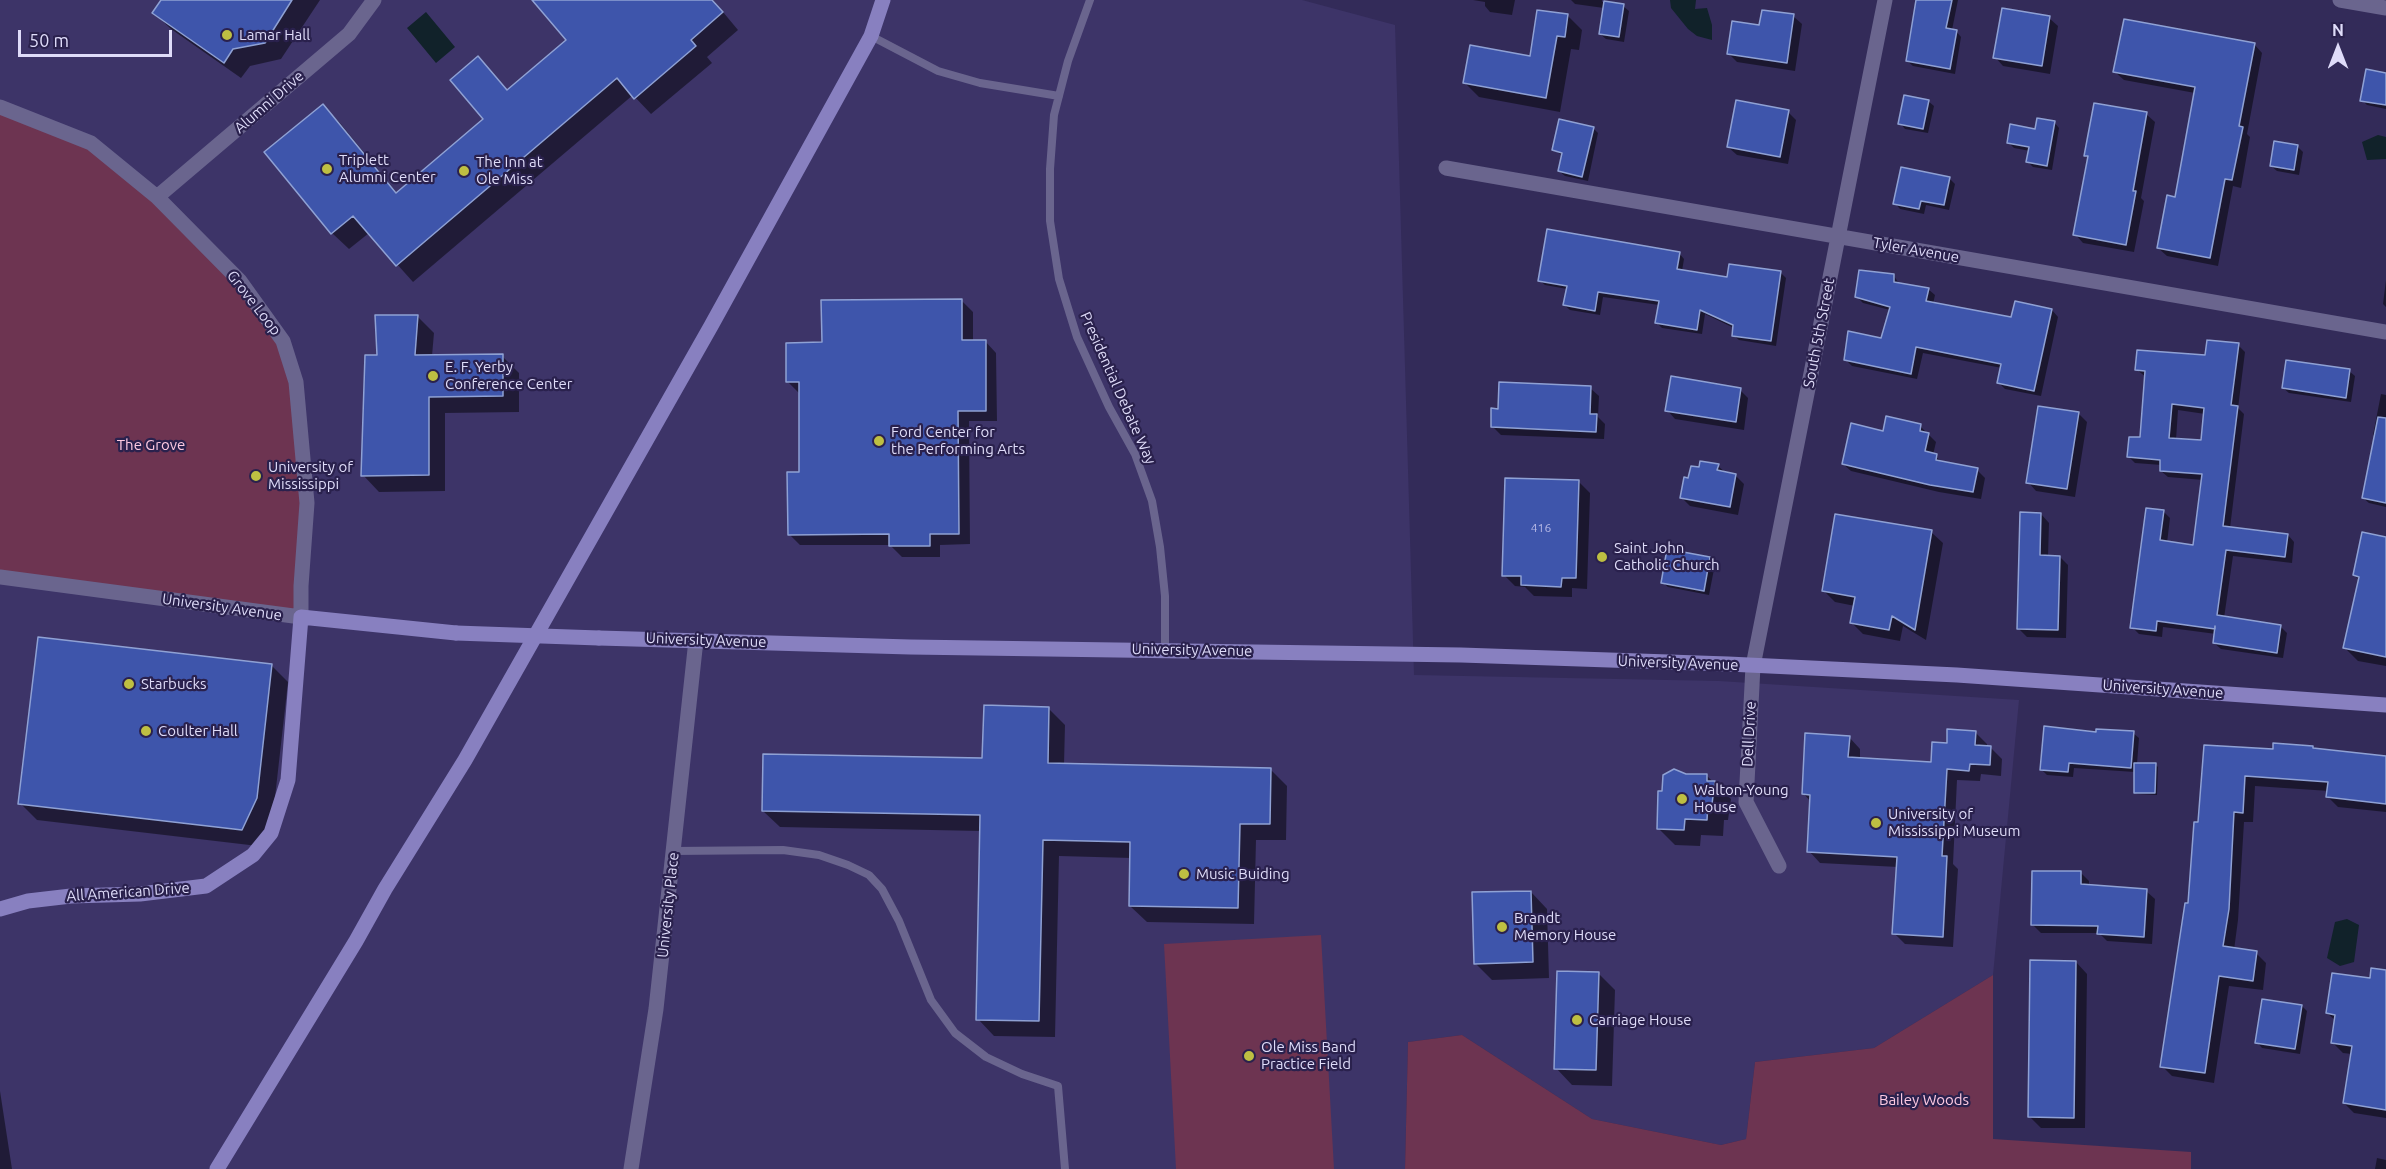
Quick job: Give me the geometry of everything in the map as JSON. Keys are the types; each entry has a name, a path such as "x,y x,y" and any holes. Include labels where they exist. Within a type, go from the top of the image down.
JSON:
{"street":[{"name":"Alumni Drive","path":"157,197 349,34 374,0"},
{"name":"South 5th Street","path":"1753,666 1885,0"},
{"path":"2340,0 2386,8"},
{"path":"217,1169 465,760 711,326 871,36 882,3"},
{"name":"Grove Loop","path":"0,107 90,143 157,197 240,281 283,341 296,382 308,503 301,586 301,617"},
{"name":"Tyler Avenue","path":"1446,168 2386,332"},
{"name":"University Avenue","path":"0,577 301,617 456,633 910,647 1461,655 1980,677 2386,705"},
{"name":"All American Drive","path":"0,909 28,900 140,894 206,886 253,855 271,833 288,780 301,617"},
{"name":"University Place","path":"631,1169 656,1010 696,640"},
{"name":"Dell Drive","path":"1753,666 1746,802 1779,866"}],"lane":[{"name":"Presidential Debate Way","path":"1090,0 1068,61 1054,115 1050,169 1050,221 1059,279 1077,337 1108,407 1135,454 1152,501 1165,596 1165,649"},
{"path":"871,36 938,71 980,83 1059,96"},
{"path":"674,851 783,850 819,855 869,875 882,889 899,921 931,1000 955,1033 986,1057 1022,1074 1058,1086 1065,1169"}],"shaded area":[{"path":"0,0 1302,0 1395,25 1414,675 1719,681 2019,700 1993,975 1874,1048 1755,1062 1746,1139 1721,1145 1592,1119 1462,1035 1408,1042 1405,1169 0,1169"}],"green space":[{"name":"The Grove","path":"0,107 91,143 157,197 283,341 307,503 301,617 0,577"},
{"name":"Ole Miss Band Practice Field","path":"1321,935 1334,1169 1176,1169 1164,944"},
{"name":"Bailey Woods","path":"1993,975 1993,1139 2191,1152 2191,1169 1405,1169 1408,1042 1462,1035 1592,1119 1721,1145 1746,1139 1755,1062 1874,1048"}],"water":[{"path":"1670,0 1696,0 1695,9 1707,8 1712,25 1712,40 1697,36 1688,29 1671,8"},
{"path":"426,12 455,47 436,63 407,28"},
{"path":"2378,135 2386,137 2386,159 2367,160 2362,142"},
{"path":"2347,919 2359,925 2354,962 2340,966 2327,958 2335,922"}],"building":[{"name":"Lamar Hall","path":"161,0 292,0 265,43 233,49 224,63 152,13"},
{"name":"The Inn at Ole Miss","path":"532,0 712,0 723,12 691,40 696,46 634,99 617,78 396,266 353,216 331,234 264,152 323,104 396,193 483,119 450,80 478,56 507,90 566,40"},
{"path":"1916,0 1952,0 1946,28 1957,30 1950,69 1906,61"},
{"path":"1604,1 1624,4 1619,37 1599,34"},
{"path":"2002,8 2050,16 2042,66 1993,58"},
{"path":"1537,10 1568,14 1565,37 1557,36 1546,98 1463,83 1470,45 1530,56"},
{"path":"1762,10 1794,14 1787,63 1727,54 1732,21 1759,25"},
{"path":"2124,19 2255,43 2239,126 2243,127 2232,180 2225,179 2210,258 2157,248 2167,195 2175,197 2195,87 2113,72"},
{"path":"2366,69 2386,73 2386,105 2360,101"},
{"path":"1904,95 1929,100 1923,129 1898,124"},
{"path":"1736,100 1789,110 1780,157 1727,147"},
{"path":"2094,103 2147,112 2126,245 2073,235 2088,156 2084,156"},
{"path":"2037,118 2055,121 2047,166 2026,162 2029,147 2007,143 2010,124 2035,129"},
{"path":"1559,119 1594,127 1582,177 1558,171 1562,153 1552,150"},
{"path":"2274,141 2298,145 2294,170 2270,166"},
{"path":"1901,167 1950,177 1944,205 1921,201 1919,209 1893,204"},
{"path":"1547,229 1680,252 1677,269 1727,277 1729,264 1781,271 1771,341 1732,336 1733,325 1700,310 1697,330 1655,323 1659,301 1598,292 1595,311 1563,305 1567,286 1538,281"},
{"path":"1859,270 1894,274 1894,282 1929,288 1926,301 2011,317 2015,301 2052,309 2034,391 1997,383 2001,364 1916,347 1911,374 1844,360 1848,331 1881,338 1890,307 1855,297"},
{"name":"Ford Center for the Performing Arts","path":"962,299 962,340 986,340 986,411 958,411 959,534 930,534 930,546 889,546 889,534 788,535 787,472 799,472 799,382 786,382 786,343 822,342 821,300"},
{"name":"E. F. Yerby Conference Center","path":"375,315 418,315 415,355 503,354 503,396 429,397 429,475 361,476 365,355 377,355"},
{"path":"2207,340 2239,343 2231,405 2238,406 2223,526 2288,534 2285,557 2226,550 2217,615 2281,625 2277,653 2213,643 2215,629 2157,621 2156,631 2130,628 2146,508 2164,510 2160,540 2193,545 2202,474 2160,471 2160,460 2127,457 2129,437 2140,437 2145,371 2135,370 2137,350 2205,355","holes":["2172,404 2204,408 2201,440 2169,438"]},
{"path":"2286,360 2350,369 2346,398 2282,388"},
{"path":"1671,376 1741,388 1736,422 1665,411"},
{"path":"1499,382 1591,386 1590,414 1597,414 1596,432 1491,427 1491,408 1498,409"},
{"path":"2038,406 2079,412 2067,489 2026,483"},
{"path":"1886,416 1921,424 1920,431 1929,433 1925,451 1937,454 1936,460 1978,468 1973,492 1930,485 1842,464 1851,423 1883,431"},
{"path":"2378,417 2386,418 2386,503 2362,498"},
{"path":"1700,461 1719,464 1717,470 1736,474 1730,507 1680,498 1684,477 1688,478 1691,466 1699,467"},
{"name":"Saint John Catholic Church","path":"1505,478 1579,480 1576,578 1562,578 1561,587 1521,585 1521,576 1502,576"},
{"path":"2020,512 2041,513 2040,555 2060,556 2058,630 2017,629"},
{"path":"1835,514 1932,530 1915,630 1892,616 1889,630 1850,623 1855,597 1822,591"},
{"path":"2362,532 2386,537 2386,657 2343,648 2359,577 2353,575"},
{"path":"1667,549 1710,557 1704,591 1661,583"},
{"name":"Coulter Hall","path":"38,637 272,664 257,798 242,830 18,804"},
{"name":"Music Buiding","path":"984,705 1049,707 1048,763 1271,768 1270,824 1240,824 1238,908 1129,906 1130,842 1043,840 1039,1021 976,1020 980,815 762,811 763,754 982,758"},
{"path":"2044,726 2096,732 2096,729 2134,731 2131,768 2069,763 2068,772 2040,770"},
{"name":"University of Mississippi Museum","path":"1947,729 1976,731 1975,745 1991,746 1990,765 1970,764 1969,771 1947,769 1942,856 1947,856 1943,937 1892,934 1897,857 1807,852 1810,795 1802,794 1805,733 1850,736 1848,757 1931,762 1932,742 1947,743"},
{"path":"2273,743 2386,756 2386,804 2326,797 2328,782 2245,776 2243,813 2234,812 2229,909 2223,946 2257,951 2253,981 2219,976 2205,1073 2160,1067 2185,903 2188,903 2194,822 2198,822 2204,745 2273,749"},
{"path":"2134,763 2156,763 2155,793 2134,793"},
{"name":"Walton-Young House","path":"1674,769 1686,774 1707,774 1707,781 1715,781 1712,804 1708,804 1707,820 1685,819 1684,830 1657,829 1658,791 1662,791 1663,775"},
{"path":"2032,871 2081,871 2081,884 2147,889 2144,937 2097,934 2098,926 2031,925"},
{"name":"Brandt Memory House","path":"1531,891 1533,962 1474,964 1472,892"},
{"path":"2030,960 2076,961 2074,1118 2028,1117"},
{"path":"2371,968 2386,970 2386,1110 2343,1103 2352,1046 2331,1043 2335,1015 2326,1013 2332,973 2370,978"},
{"name":"Carriage House","path":"1557,971 1599,972 1596,1070 1554,1069"},
{"path":"2262,999 2302,1005 2295,1049 2255,1043"}],"place":[{"name":"Lamar Hall","path":"227,35"},
{"name":"Triplett Alumni Center","path":"327,169"},
{"name":"The Inn at Ole Miss","path":"464,171"},
{"name":"E. F. Yerby Conference Center","path":"433,376"},
{"name":"Ford Center for the Performing Arts","path":"879,441"},
{"name":"University of Mississippi","path":"256,476"},
{"name":"Saint John Catholic Church","path":"1602,557"},
{"name":"Starbucks","path":"129,684"},
{"name":"Coulter Hall","path":"146,731"},
{"name":"Walton-Young House","path":"1682,799"},
{"name":"University of Mississippi Museum","path":"1876,823"},
{"name":"Music Buiding","path":"1184,874"},
{"name":"Brandt Memory House","path":"1502,927"},
{"name":"Carriage House","path":"1577,1020"},
{"name":"Ole Miss Band Practice Field","path":"1249,1056"}]}
